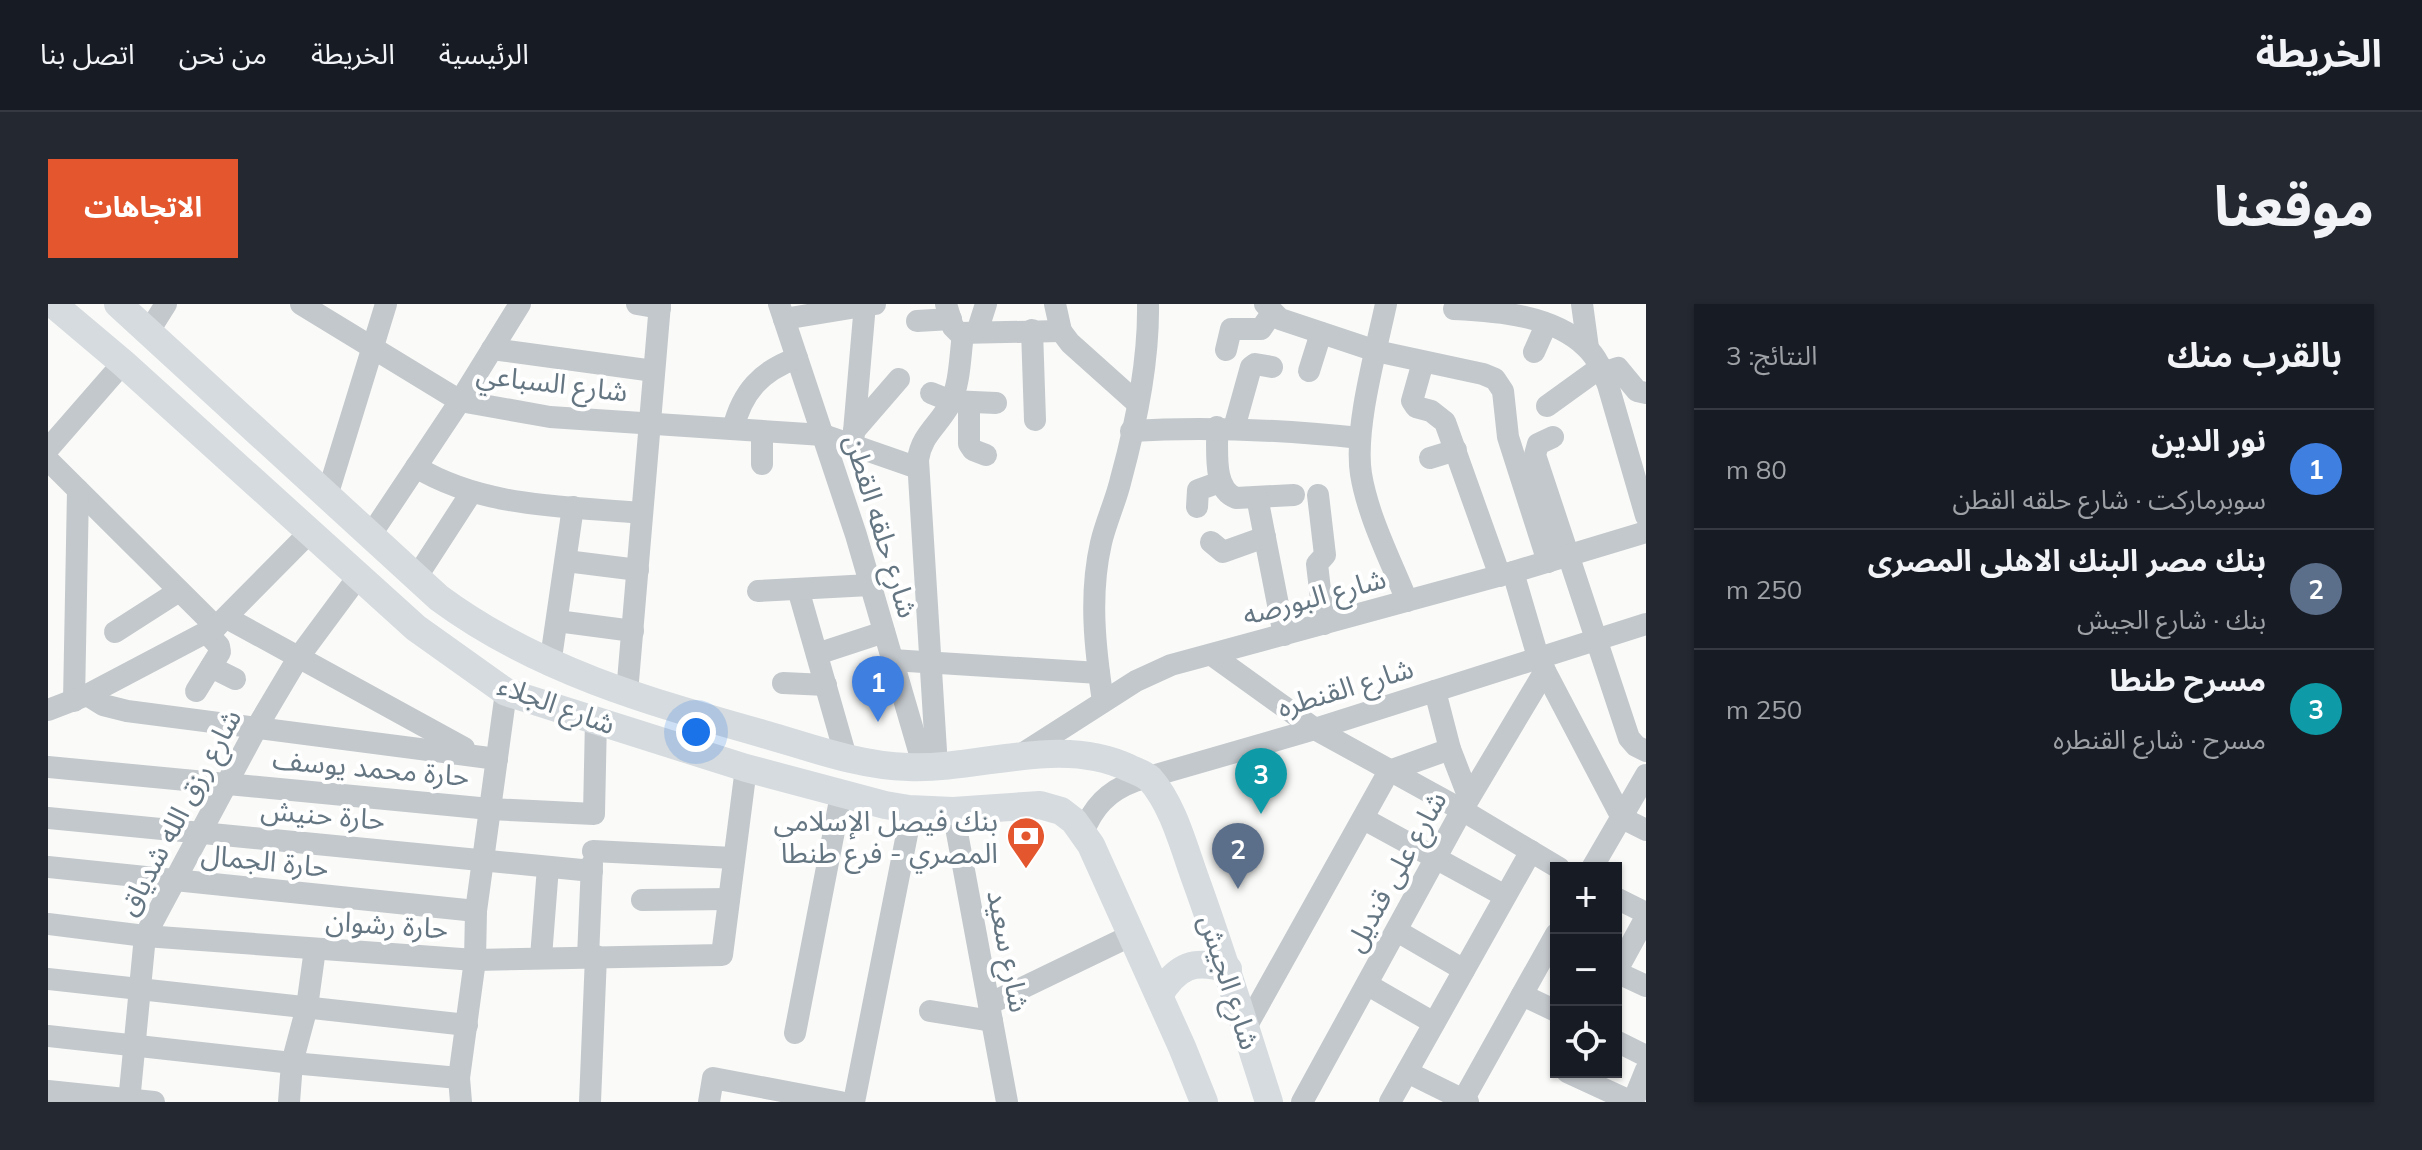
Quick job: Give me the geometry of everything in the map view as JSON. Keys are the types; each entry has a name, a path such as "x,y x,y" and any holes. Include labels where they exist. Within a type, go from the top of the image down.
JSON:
{"main road":[{"name":"شارع الجلاء","path":"53,304 442,649 506,692 841,795 912,809 953,811 1040,805 1061,811 1083,833"},
{"name":"شارع الجلاء","path":"118,304 416,578 465,618 550,665 627,693 744,729 885,765 930,768 1050,753 1085,754 1118,763 1149,777"},
{"path":"744,729 750,768 772,753 782,739"},
{"name":"شارع الجيش","path":"1149,777 1170,810 1228,969 1269,1102"},
{"path":"1083,833 1159,995 1204,1102"},
{"path":"1159,995 1170,977 1187,966 1208,963 1228,969"}],"street":[{"path":"149,331 166,304"},
{"name":"شارع السباعي","path":"301,304 460,401 550,417 853,437 918,468"},
{"path":"327,496 386,304"},
{"path":"370,536 520,304"},
{"path":"627,693 660,306 637,304"},
{"path":"930,768 931,664 918,468 921,443 950,399 959,322 986,304"},
{"path":"1055,304 1061,331 1070,343 1137,403"},
{"path":"1103,701 1094,625 1097,570 1101,542 1122,477 1137,403 1147,340 1148,304"},
{"path":"1593,304 1582,304 1588,348 1602,370 1646,516"},
{"path":"781,312 868,305 853,437"},
{"path":"1381,305 1360,438 1361,474 1365,494 1407,601"},
{"path":"1454,309 1480,307 1505,313 1546,325 1588,348"},
{"path":"1226,350 1231,329 1261,329 1268,308 1280,319 1321,333 1376,351 1483,374 1499,384 1505,398 1505,422 1512,453 1596,638 1629,738 1646,751"},
{"name":"شارع حلقه القطن","path":"781,312 823,435 892,660 930,768"},
{"path":"917,321 1061,331"},
{"path":"1534,352 1546,325"},
{"path":"1032,330 1026,358 1035,420"},
{"path":"1309,371 1321,333"},
{"path":"492,349 654,371"},
{"path":"733,429 737,409 747,391 761,376 797,358"},
{"path":"1423,362 1412,401 1416,407 1431,411 1445,422 1541,664 1622,818 1646,830"},
{"path":"48,449 123,363"},
{"path":"1272,367 1255,364 1251,367 1226,428 1220,482 1228,495 1236,498 1294,495"},
{"path":"1547,406 1602,370 1618,368 1637,391 1646,393"},
{"path":"853,437 899,379"},
{"path":"950,399 996,403"},
{"path":"950,399 969,444 973,450 986,455"},
{"path":"1131,431 1226,428 1360,438"},
{"path":"762,431 762,464"},
{"path":"1553,437 1538,444 1534,451 1558,559"},
{"path":"1430,458 1456,450"},
{"path":"48,460 217,626 298,658 487,757"},
{"path":"416,467 438,481 471,493 509,500 642,513"},
{"path":"1197,507 1198,490 1220,482"},
{"path":"78,490 81,698"},
{"path":"416,578 471,493"},
{"path":"1318,495 1325,555 1317,564 1324,624"},
{"path":"1257,497 1284,635"},
{"path":"550,665 573,507"},
{"name":"شارع البورصه","path":"1016,758 1136,681 1171,665 1506,574 1646,532"},
{"path":"48,710 81,698 217,626 309,533"},
{"path":"1211,542 1223,552 1265,537"},
{"path":"566,561 638,570"},
{"name":"شارع رزق الله شدياق","path":"129,1101 145,936 257,727 298,658 358,577"},
{"path":"758,591 870,585"},
{"path":"798,589 846,757"},
{"path":"115,632 179,591"},
{"path":"557,621 633,631"},
{"name":"شارع القنطره","path":"1083,833 1097,806 1121,786 1435,691 1541,664 1596,638 1646,624"},
{"path":"196,691 220,648 217,626"},
{"path":"817,654 884,632"},
{"path":"1212,655 1315,729 1389,771 1466,804 1550,863"},
{"path":"892,660 1099,673"},
{"name":"شارع على قنديل","path":"1302,1102 1541,664"},
{"path":"211,667 235,679"},
{"path":"783,683 826,685"},
{"path":"1435,691 1466,804"},
{"path":"461,1102 459,1078 490,809 487,757 506,692"},
{"path":"81,698 127,711 487,757"},
{"name":"حارة محمد يوسف","path":"48,767 490,809 594,814 596,719"},
{"path":"1245,1029 1389,771 1450,749"},
{"path":"642,900 729,899 733,858 750,768"},
{"path":"1596,862 1646,775"},
{"path":"795,1033 841,795"},
{"path":"854,1102 912,809"},
{"name":"شارع سعيد","path":"953,811 1007,1102"},
{"name":"حارة حنيش","path":"48,818 548,867 592,862 733,858"},
{"path":"1364,819 1505,896"},
{"path":"1390,1102 1531,851"},
{"path":"590,1102 592,862"},
{"name":"حارة الجمال","path":"48,867 476,911"},
{"path":"541,957 548,867"},
{"name":"حارة رشوان","path":"48,924 145,936 475,960 722,955 729,899"},
{"path":"1622,901 1646,915 1622,961"},
{"path":"1397,931 1464,970"},
{"path":"930,1011 990,1012 1132,935"},
{"path":"1407,1072 1464,1101 1550,948"},
{"path":"289,1102 292,1063 307,1007 315,949"},
{"path":"1622,975 1646,986"},
{"path":"48,979 467,1025"},
{"path":"1368,985 1434,1023"},
{"path":"1522,995 1550,1008"},
{"path":"48,1036 459,1078"},
{"path":"1622,1044 1646,1056"},
{"path":"1579,1078 1632,1102 1646,1070"},
{"path":"709,1102 713,1078 840,1102"},
{"path":"48,1091 154,1102"}],"place":[{"name":"نور الدين","path":"878,722"},
{"name":"مسرح طنطا","path":"1261,814"},
{"name":"بنك فيصل الإسلامي المصري - فرع طنطا","path":"1026,870"},
{"name":"بنك مصر البنك الاهلى المصرى","path":"1238,889"}]}
